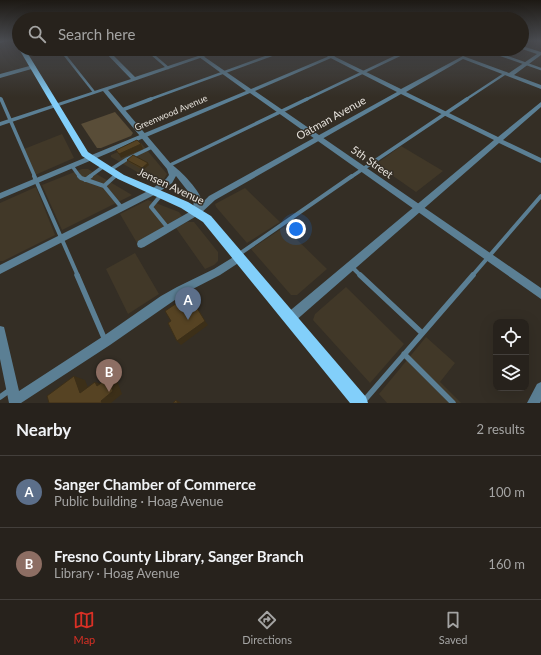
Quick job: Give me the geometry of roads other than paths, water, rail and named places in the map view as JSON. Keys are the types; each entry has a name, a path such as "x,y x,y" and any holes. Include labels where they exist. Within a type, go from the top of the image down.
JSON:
{"main road":[{"name":"Jensen Avenue","path":"29,60 83,152 110,170 197,212 211,223 361,403"}],"street":[{"path":"115,60 134,79"},
{"path":"0,124 193,60"},
{"name":"5th Street","path":"205,60 541,294"},
{"name":"Greenwood Avenue","path":"0,196 324,60"},
{"path":"337,60 541,161"},
{"name":"Oatman Avenue","path":"141,244 197,212 212,198 458,60"},
{"name":"Oatman Avenue","path":"470,60 541,87"},
{"path":"508,74 532,60"},
{"path":"0,76 33,66"},
{"path":"104,89 152,147 170,167 176,171 198,198 197,212"},
{"path":"290,318 541,104"},
{"path":"0,270 122,208 157,193 173,175 170,167"},
{"path":"0,331 14,397 106,341 165,300 217,272 239,256"},
{"path":"532,403 541,388"}],"lane":[{"path":"69,60 94,92"},
{"path":"159,60 168,68"},
{"path":"122,110 258,60"},
{"path":"170,167 390,60"},
{"path":"514,60 541,69"},
{"path":"239,256 362,168 445,113 508,74"},
{"path":"0,98 106,341"},
{"path":"84,180 110,170 127,159 152,147"},
{"path":"72,166 84,180 104,186 122,208"},
{"path":"104,186 110,170"},
{"path":"157,193 151,207 168,228"},
{"path":"361,403 541,196"},
{"path":"351,266 422,333"},
{"path":"404,354 453,403"},
{"path":"0,397 14,397"}],"place":[{"name":"Sanger Chamber of Commerce","path":"188,320"},
{"name":"Fresno County Library, Sanger Branch","path":"109,392"}]}
